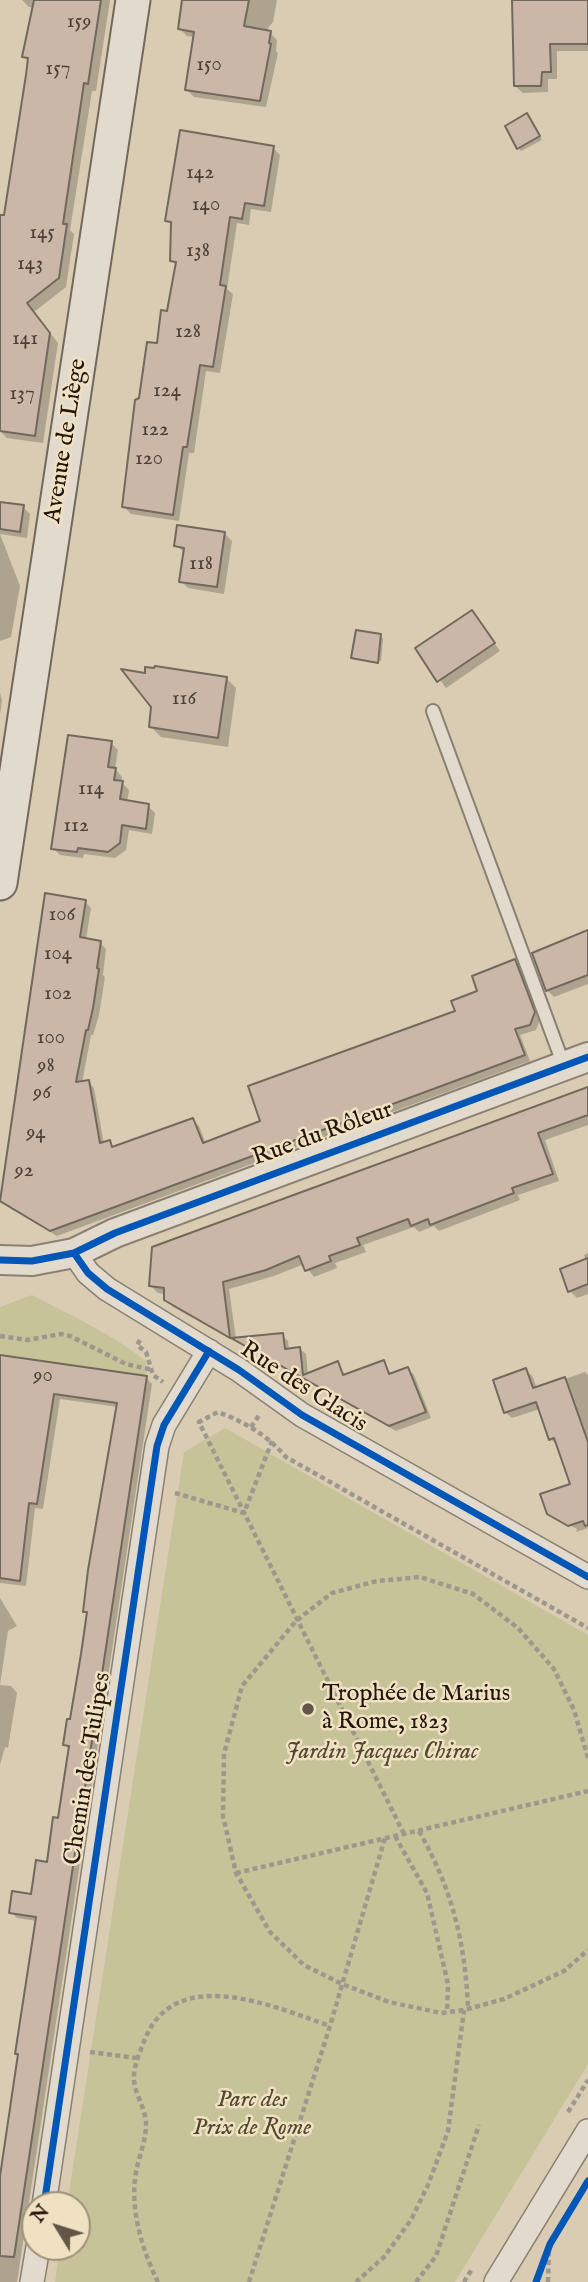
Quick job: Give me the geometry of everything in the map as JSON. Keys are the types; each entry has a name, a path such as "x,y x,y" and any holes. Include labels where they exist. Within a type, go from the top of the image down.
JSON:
{"main road":[{"name":"Avenue de Liège","path":"0,883 134,0"}],"street":[{"name":"Rue du Rôleur","path":"74,1253 115,1233 576,1061"},
{"path":"0,1260 32,1261 74,1253"},
{"name":"Rue des Glacis","path":"74,1253 88,1273 107,1289 239,1370 302,1415 588,1577"},
{"name":"Chemin des Tulipes","path":"46,2191 157,1446 163,1424 209,1352"},
{"path":"496,2282 588,2131"},
{"path":"32,2282 35,2261"}],"lane":[{"path":"433,711 576,1061"}],"path":[{"path":"0,1336 27,1340 61,1334 125,1364 153,1370"},
{"path":"404,1834 199,1422 218,1412 241,1420 272,1441 286,1457 588,1628"},
{"path":"244,1513 272,1441"},
{"path":"151,1486 244,1513"},
{"path":"588,1758 574,1710 554,1669 518,1628 473,1594 421,1577 377,1581 332,1593 296,1621 243,1686 224,1754 223,1816 236,1873 270,1932 304,1965 342,1984 389,2002 441,2013 466,2009 504,1999 564,1970 588,1950"},
{"path":"236,1873 588,1791"},
{"path":"356,2282 384,2258 411,2220 428,2185 448,2131 466,2009 461,1943 451,1900 438,1864 419,1830"},
{"path":"395,1836 426,1893 448,1984 447,2012"},
{"path":"249,2282 330,2026 385,1838"},
{"path":"158,2282 142,2238 135,2208 135,2179 146,2121 134,2080 137,2058 150,2026 170,2008 199,1996 231,1996 330,2026"},
{"path":"67,2049 137,2058"},
{"path":"416,2282 436,2256 479,2125"},
{"path":"538,2279 556,2233"},
{"path":"548,2282 550,2244"}],"green space":[{"path":"32,1295 133,1351 146,1361 147,1376 0,1355 0,1307"},
{"path":"225,1428 588,1635 588,2064 455,2282 55,2282 58,2261 91,2261 91,2191 69,2191 184,1452"}],"building":[{"path":"34,0 101,0 88,84 84,83 63,224 67,224 59,278 27,303 50,333 35,436 0,431 0,215 4,215 28,58 22,57"},
{"path":"182,0 249,0 244,26 271,31 260,101 185,90 194,32 178,29"},
{"path":"512,0 588,0 588,44 550,44 551,72 542,72 541,86 514,86"},
{"path":"527,113 540,136 517,149 505,126"},
{"path":"180,130 274,146 264,206 245,203 242,219 230,217 220,285 226,286 213,367 200,365 187,447 183,447 173,515 122,507 135,400 139,398 147,342 157,343 161,310 167,311 176,262 170,261 171,222 165,221"},
{"path":"0,502 24,505 20,532 0,529"},
{"path":"177,525 225,532 217,587 179,582 184,548 174,546"},
{"path":"472,610 495,643 437,682 415,648"},
{"path":"356,630 381,634 378,663 351,658"},
{"path":"155,666 227,677 218,738 149,727 151,707 121,669 145,673 145,667"},
{"path":"68,735 112,741 108,767 116,768 114,780 123,781 120,799 149,804 146,829 122,825 120,843 108,852 78,848 77,852 51,849"},
{"path":"45,893 86,900 80,937 101,941 93,1008 76,1082 89,1080 100,1143 110,1140 112,1147 193,1118 203,1143 260,1121 248,1086 455,1011 451,1001 477,991 472,976 515,959 535,1012 530,1025 515,1029 525,1055 50,1231 0,1201"},
{"path":"588,930 588,975 546,991 532,953"},
{"path":"588,1087 588,1115 538,1133 553,1174 512,1188 514,1193 430,1225 428,1219 411,1226 408,1219 357,1238 360,1245 329,1256 331,1261 305,1271 299,1256 266,1270 223,1282 230,1338 164,1300 164,1288 149,1286 152,1247"},
{"path":"588,1258 588,1284 568,1292 560,1269"},
{"path":"283,1333 285,1349 300,1347 303,1375 338,1361 343,1375 384,1360 389,1374 408,1367 426,1412 389,1426 231,1338"},
{"path":"0,1355 147,1376 24,2191 21,2191 14,2257 0,2256 0,2176 36,1917 9,1913 12,1891 31,1894 36,1860 47,1862 53,1817 58,1818 69,1746 63,1745 81,1654 87,1612 83,1612 88,1570 117,1403 54,1394 37,1504 29,1503 20,1581 0,1578"},
{"path":"526,1368 533,1388 565,1377 588,1442 588,1525 585,1526 583,1521 568,1526 547,1514 540,1494 570,1484 554,1438 549,1440 536,1402 504,1413 493,1380"}],"cycle path":[{"path":"0,1260 32,1261 74,1253 115,1233 588,1057"},
{"path":"74,1253 88,1273 107,1289 239,1370 302,1415 588,1577"},
{"path":"46,2191 157,1446 164,1425 209,1351"},
{"path":"536,2282 550,2244 588,2181"}],"place":[{"name":"Trophée de Marius à Rome, 1823","path":"308,1709"}],"park label":[{"name":"Jardin Jacques Chirac","path":"382,1753"},
{"name":"Parc des Prix de Rome","path":"252,2115"}]}
